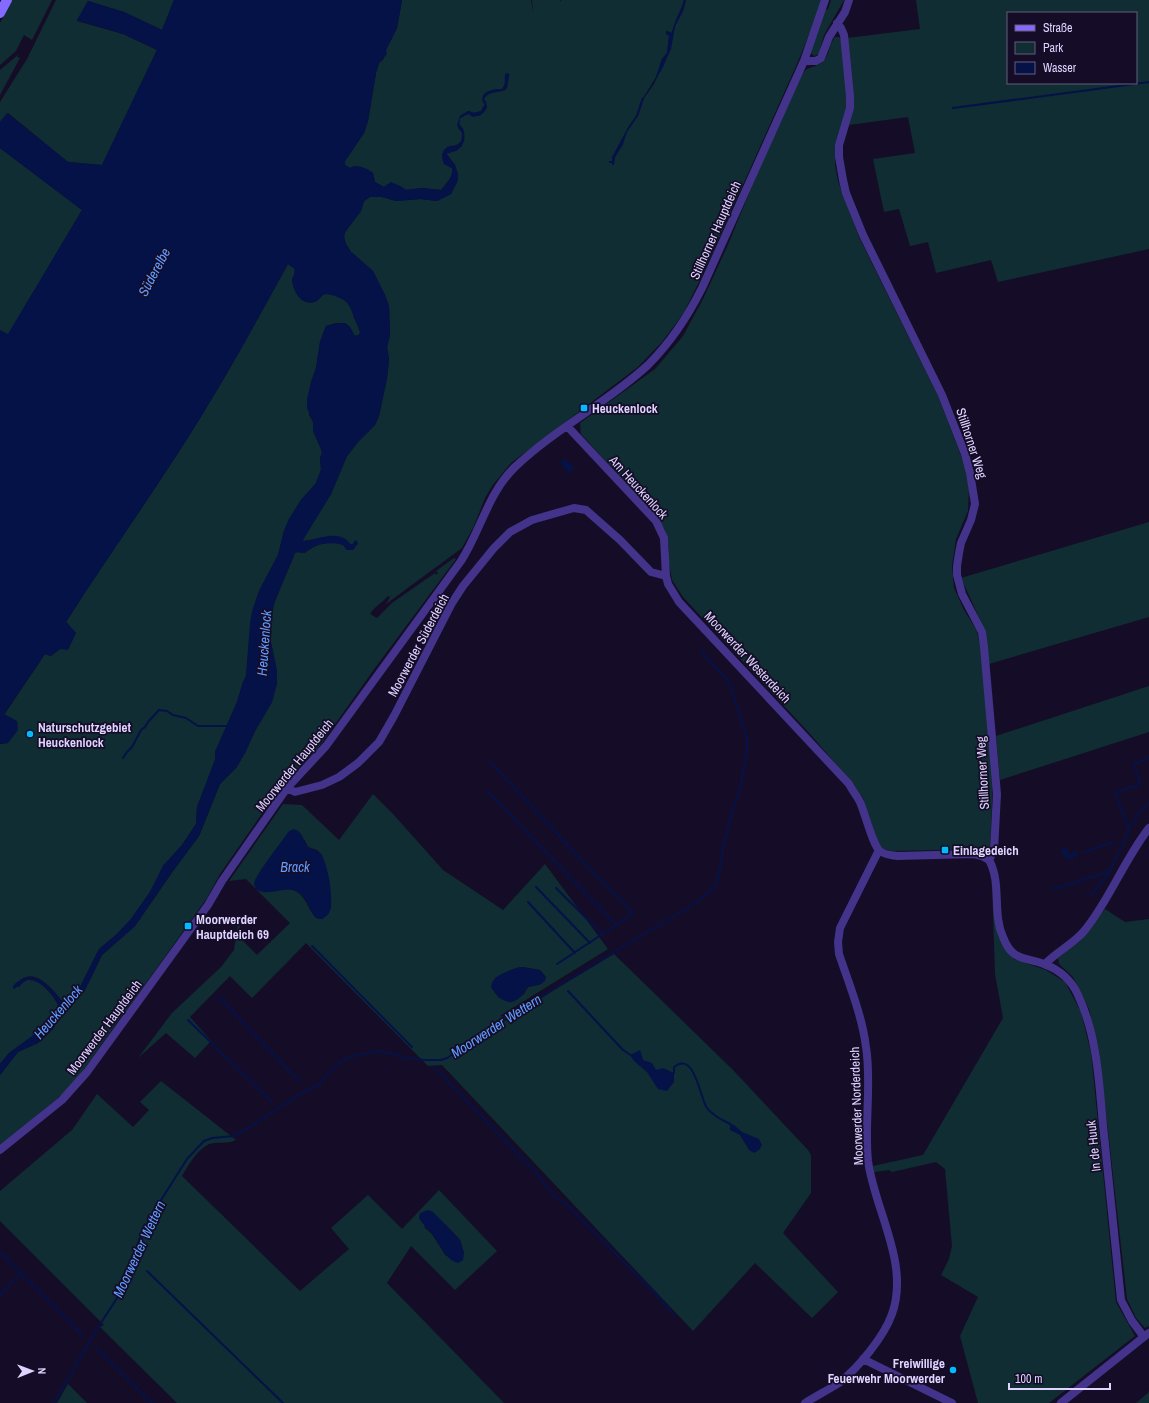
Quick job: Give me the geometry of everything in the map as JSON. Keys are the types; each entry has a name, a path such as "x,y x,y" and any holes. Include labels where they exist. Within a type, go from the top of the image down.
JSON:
{"street":[{"path":"0,13 7,0"},
{"name":"Stillhorner Hauptdeich","path":"567,426 624,385 648,364 667,344 687,316 702,288 804,61 825,0"},
{"path":"804,61 816,61 821,58 829,37 845,12 849,0"},
{"name":"Stillhorner Weg","path":"837,23 844,35 850,96 850,108 839,145 841,169 846,193 863,235 942,395 965,454 974,490 974,511 962,543 957,566 962,594 982,632 984,647 997,794 994,850 989,860"},
{"name":"Am Heuckenlock","path":"567,426 656,522 664,538 666,576"},
{"name":"Moorwerder Hauptdeich","path":"0,1150 62,1100 87,1072 208,905 222,881 287,788 326,746 461,561 473,540 487,506 497,488 515,467 567,426"},
{"name":"Moorwerder Süderdeich","path":"287,788 294,792 331,781 349,770 369,753 379,742 452,603 463,586 494,548 510,532 532,520 574,508 586,510 620,540 651,572 666,576"},
{"name":"Moorwerder Westerdeich","path":"666,576 671,589 679,602 849,784 859,801 867,819 874,843 879,850"},
{"path":"879,850 887,855 897,856 974,854 989,860 994,868 998,918 1002,936 1009,949 1017,956 1045,964 1084,931 1103,904 1140,840 1149,828"},
{"name":"Moorwerder Norderdeich","path":"805,1403 840,1382 863,1359 886,1329 893,1313 897,1292 897,1272 868,1163 866,1139 869,1093 866,1047 861,1021 839,954 838,942 840,928 879,850"},
{"name":"In de Huuk","path":"1045,964 1058,971 1072,985 1085,1010 1091,1031 1095,1052 1121,1300 1132,1321 1146,1335"},
{"path":"1060,1403 1146,1335"},
{"path":"863,1359 952,1403"}],"green space":[{"path":"12,0 52,0 32,40 24,35 16,51 0,65 0,23"},
{"path":"56,0 174,0 162,30 124,12 88,1 77,21 123,34 157,50 102,165 68,162 8,113 0,122 0,102 27,59"},
{"path":"402,0 531,0 533,13 532,0 560,0 561,2 561,0 684,0 672,33 667,31 669,36 667,53 662,59 656,77 642,98 636,116 629,126 613,157 612,165 614,164 615,157 623,144 623,139 632,122 638,116 644,98 654,84 670,49 675,26 683,11 686,0 823,0 797,64 703,274 684,312 674,326 662,342 638,367 511,463 492,486 485,498 473,528 462,548 386,604 390,597 388,596 372,611 370,614 377,618 392,603 435,573 436,575 438,573 436,571 454,558 456,559 375,668 316,751 289,777 279,789 220,874 207,898 126,1011 119,1007 117,1010 123,1014 79,1076 65,1092 0,1146 0,1075 18,1052 38,1043 53,1029 64,1009 85,990 102,955 135,926 199,836 220,784 236,768 272,702 277,683 277,671 269,633 269,623 275,601 295,553 305,553 313,547 328,543 343,545 347,550 352,550 355,548 354,542 353,544 349,544 345,539 328,537 304,541 302,540 331,494 347,456 358,442 375,425 379,416 387,378 389,359 387,347 390,335 389,306 373,271 351,252 346,244 344,237 345,232 361,211 364,201 370,197 382,197 396,201 420,199 437,201 451,194 458,180 458,175 455,165 446,153 456,151 462,146 463,135 459,144 447,147 444,164 452,168 452,176 441,190 421,188 406,190 400,186 388,184 384,187 375,182 373,173 354,166 350,168 345,165 345,161 364,133 368,121 379,63 383,60 386,50 397,28","holes":["505,78 508,78 507,88 505,90 489,94 483,98 488,91 502,89 505,85","483,99 487,107 484,112 477,116 468,114 460,118 459,124 463,129 463,133 458,128 460,116 468,111 474,113 481,111 485,104"]},
{"path":"831,0 844,0 824,35 819,53 814,56 811,51 825,10 828,9"},
{"path":"916,0 1149,0 1149,249 998,282 991,260 936,273 928,242 910,246 899,209 884,212 873,159 915,153 908,117 849,125 853,106 847,38 920,29"},
{"path":"835,37 839,37 842,41 847,96 846,108 835,144 835,165 838,181 859,237 938,396 965,466 969,489 968,511 956,539 952,566 954,588 964,610 977,631 982,656 993,782 990,849 891,851 884,849 878,843 863,798 811,735 683,597 672,580 669,564 669,547 665,530 658,519 581,434 580,423 655,369 683,336 703,299 727,247 760,167 802,74 807,69 824,61"},
{"path":"19,54 17,57 20,58 0,95 0,70"},
{"path":"0,148 82,210 8,335 0,330"},
{"path":"288,264 295,269 292,279 293,284 296,293 302,300 310,303 315,302 325,294 340,298 347,302 351,308 360,332 359,335 354,336 350,327 345,323 336,323 326,326 320,342 316,368 311,382 309,415 313,422 313,431 322,453 320,458 321,470 316,483 301,500 289,519 284,531 278,555 259,591 252,612 246,676 237,702 215,752 215,760 197,807 196,824 182,845 163,866 150,892 131,919 117,934 99,949 80,987 64,1000 61,1000 46,983 36,977 26,977 15,984 19,987 26,980 36,981 49,992 58,1005 50,1021 37,1033 9,1053 0,1064 0,744 8,743 4,715 45,654 51,656 76,633 66,622 196,425"},
{"path":"1149,522 1149,617 989,664 982,624 961,578"},
{"path":"1149,686 1149,732 1000,780 996,736"},
{"path":"373,794 443,870 503,910 545,864 608,949 500,1016 510,1018 614,954 733,1070 808,1150 811,1155 811,1193 783,1233 838,1292 812,1318 755,1263 693,1331 442,1065 428,1066 306,943 252,998 230,976 190,1017 211,1041 195,1058 166,1033 138,1058 172,1013 221,967 234,950 239,918 240,938 257,955 290,923 246,879 229,881 283,804 302,805 339,840","holes":["304,839 308,847 317,850 322,855 329,881 331,908 322,919 316,918 304,899 297,892 286,889 273,891","522,967 540,970 546,977 541,984 528,987 524,994 516,1000 499,998 491,987 495,978 516,968"]},
{"path":"992,883 998,936 1014,959 1046,970 1065,982 1081,1012 1091,1053 1116,1302 1135,1336 1049,1403 978,1403 960,1336 978,1297 941,1275 949,1259 952,1246 945,1169 936,1162 892,1172 889,1170 874,1172 873,1166 923,1155 1003,1018 995,974"},
{"path":"1105,909 1125,922 1149,919 1149,1326 1145,1328 1136,1318 1127,1299 1099,1051 1089,1009 1073,977 1059,964 1058,958 1080,941"},
{"path":"161,1081 236,1140 209,1144 204,1147 195,1156 182,1176 300,1291 349,1249 331,1228 368,1195 402,1229 439,1190 497,1251 455,1290 411,1246 387,1283 504,1403 177,1403 100,1327 104,1325 0,1221 0,1191 72,1130 97,1094 133,1127 149,1110 140,1102","holes":["445,1224 460,1240 464,1253 446,1256 432,1234 424,1227"]},
{"path":"68,1384 87,1403 57,1403"},
{"path":"1149,1391 1149,1403 1136,1403 1148,1393"}],"water":[{"name":"Süderelbe","path":"174,0 402,0 397,28 386,50 387,54 379,63 376,73 368,121 364,133 345,161 345,165 350,168 365,168 373,173 375,182 384,187 391,182 406,190 421,188 442,190 452,174 452,168 444,164 442,154 446,148 449,146 457,146 461,141 462,133 457,125 460,116 469,111 474,113 481,111 485,104 483,102 484,95 488,91 502,89 506,73 509,74 509,77 507,87 501,91 486,96 484,99 487,107 481,115 473,117 468,114 460,118 459,124 464,131 465,137 463,144 454,151 446,154 455,165 458,175 458,180 451,194 437,201 420,199 396,201 382,197 370,197 364,201 361,211 345,232 344,237 346,244 351,252 373,271 389,306 390,335 387,347 389,359 387,378 379,416 375,425 358,442 347,456 331,494 303,540 336,536 346,539 351,545 355,540 358,544 352,550 347,550 343,545 332,543 318,545 305,552 295,553 275,601 269,623 269,633 277,671 277,683 272,702 236,768 220,784 199,836 135,926 102,955 85,990 64,1009 53,1029 38,1043 18,1052 0,1075 0,1064 9,1053 43,1028 50,1021 58,1005 46,988 37,982 27,980 14,989 13,986 20,980 27,978 40,980 46,984 61,1000 64,1000 80,987 99,949 117,934 131,919 150,892 163,866 182,845 196,824 197,807 215,760 215,752 237,702 246,676 250,623 259,591 278,555 284,531 289,519 301,500 316,483 321,470 320,458 322,453 313,431 313,422 307,408 307,399 316,368 320,342 326,326 332,324 345,323 350,327 355,336 359,335 360,332 351,309 346,301 327,294 322,295 317,301 312,302 307,302 299,297 294,289 292,279 295,269 288,264 196,425 66,622 76,633 68,650 60,649 51,656 45,654 4,714 17,721 18,730 8,743 0,744 0,330 8,334 82,210 0,148 0,122 7,113 68,162 102,165 157,50 123,34 77,20 88,1 124,12 162,30"},
{"path":"684,0 686,0 683,11 675,26 671,49 662,69 644,98 638,116 627,132 612,166 612,163 609,163 609,161 612,161 612,157 636,116 642,98 656,77 662,59 667,53 669,36 666,34 666,31 672,33"},
{"path":"565,459 574,468 569,473 560,463"},
{"name":"Brack","path":"294,829 301,834 308,847 318,851 324,859 330,884 331,908 329,913 322,919 316,918 301,894 296,891 284,890 261,892 256,889 254,885 264,865 289,831"},
{"path":"1064,848 1068,849 1067,853 1069,855 1076,851 1078,855 1072,859 1066,859 1061,852"},
{"path":"522,967 540,970 546,977 545,981 539,985 528,987 522,996 515,1001 509,1002 501,999 495,993 492,983 497,977 510,970"},
{"path":"640,1050 643,1060 652,1063 656,1070 663,1068 674,1073 674,1082 667,1091 658,1089 647,1072 634,1061 630,1055"},
{"path":"730,1124 734,1125 742,1132 759,1139 762,1145 759,1150 754,1153 749,1150 740,1135 730,1130"},
{"path":"428,1210 433,1212 460,1240 464,1253 463,1260 458,1263 450,1259 419,1218 420,1213"}],"waterway":[{"path":"1137,84 1149,82"},
{"path":"953,108 1134,84"},
{"name":"Moorwerder Wettern","path":"54,1403 95,1332 119,1295 130,1271 139,1240 151,1216 187,1159 204,1141 212,1138 234,1136 245,1130 297,1096 321,1083 339,1063 349,1057 377,1051 407,1058 424,1060 441,1060 447,1058 540,997 685,910 707,894 715,886 733,808 740,790 747,750 747,740 730,683 701,651"},
{"path":"123,758 132,747 141,730 159,710 167,711 173,715 186,718 198,726 226,726"},
{"path":"1091,895 1108,873 1129,831 1116,794 1117,792 1140,783 1134,764 1149,758"},
{"path":"490,762 633,914 557,964"},
{"path":"487,791 616,925"},
{"path":"1128,826 1131,825 1149,803"},
{"path":"1084,852 1114,842"},
{"path":"1052,890 1110,871"},
{"path":"536,887 590,943"},
{"path":"556,888 602,934"},
{"path":"528,902 575,953"},
{"path":"312,946 412,1047"},
{"path":"568,991 623,1050 632,1056"},
{"path":"218,996 300,1082"},
{"path":"188,1020 271,1101"},
{"path":"672,1074 674,1073 674,1067 681,1064 687,1065 692,1070 696,1078 704,1103 709,1111 730,1124"},
{"path":"434,1067 538,1175 555,1197 564,1202 654,1292 674,1315"},
{"path":"0,1252 83,1336"},
{"path":"147,1271 283,1403"},
{"path":"0,1295 21,1273"},
{"path":"96,1348 152,1403"}],"place":[{"name":"Heuckenlock","path":"584,408"},
{"name":"Naturschutzgebiet Heuckenlock","path":"30,734"},
{"name":"Einlagedeich","path":"945,850"},
{"name":"Moorwerder Hauptdeich 69","path":"188,926"},
{"name":"Freiwillige Feuerwehr Moorwerder","path":"953,1370"}]}
